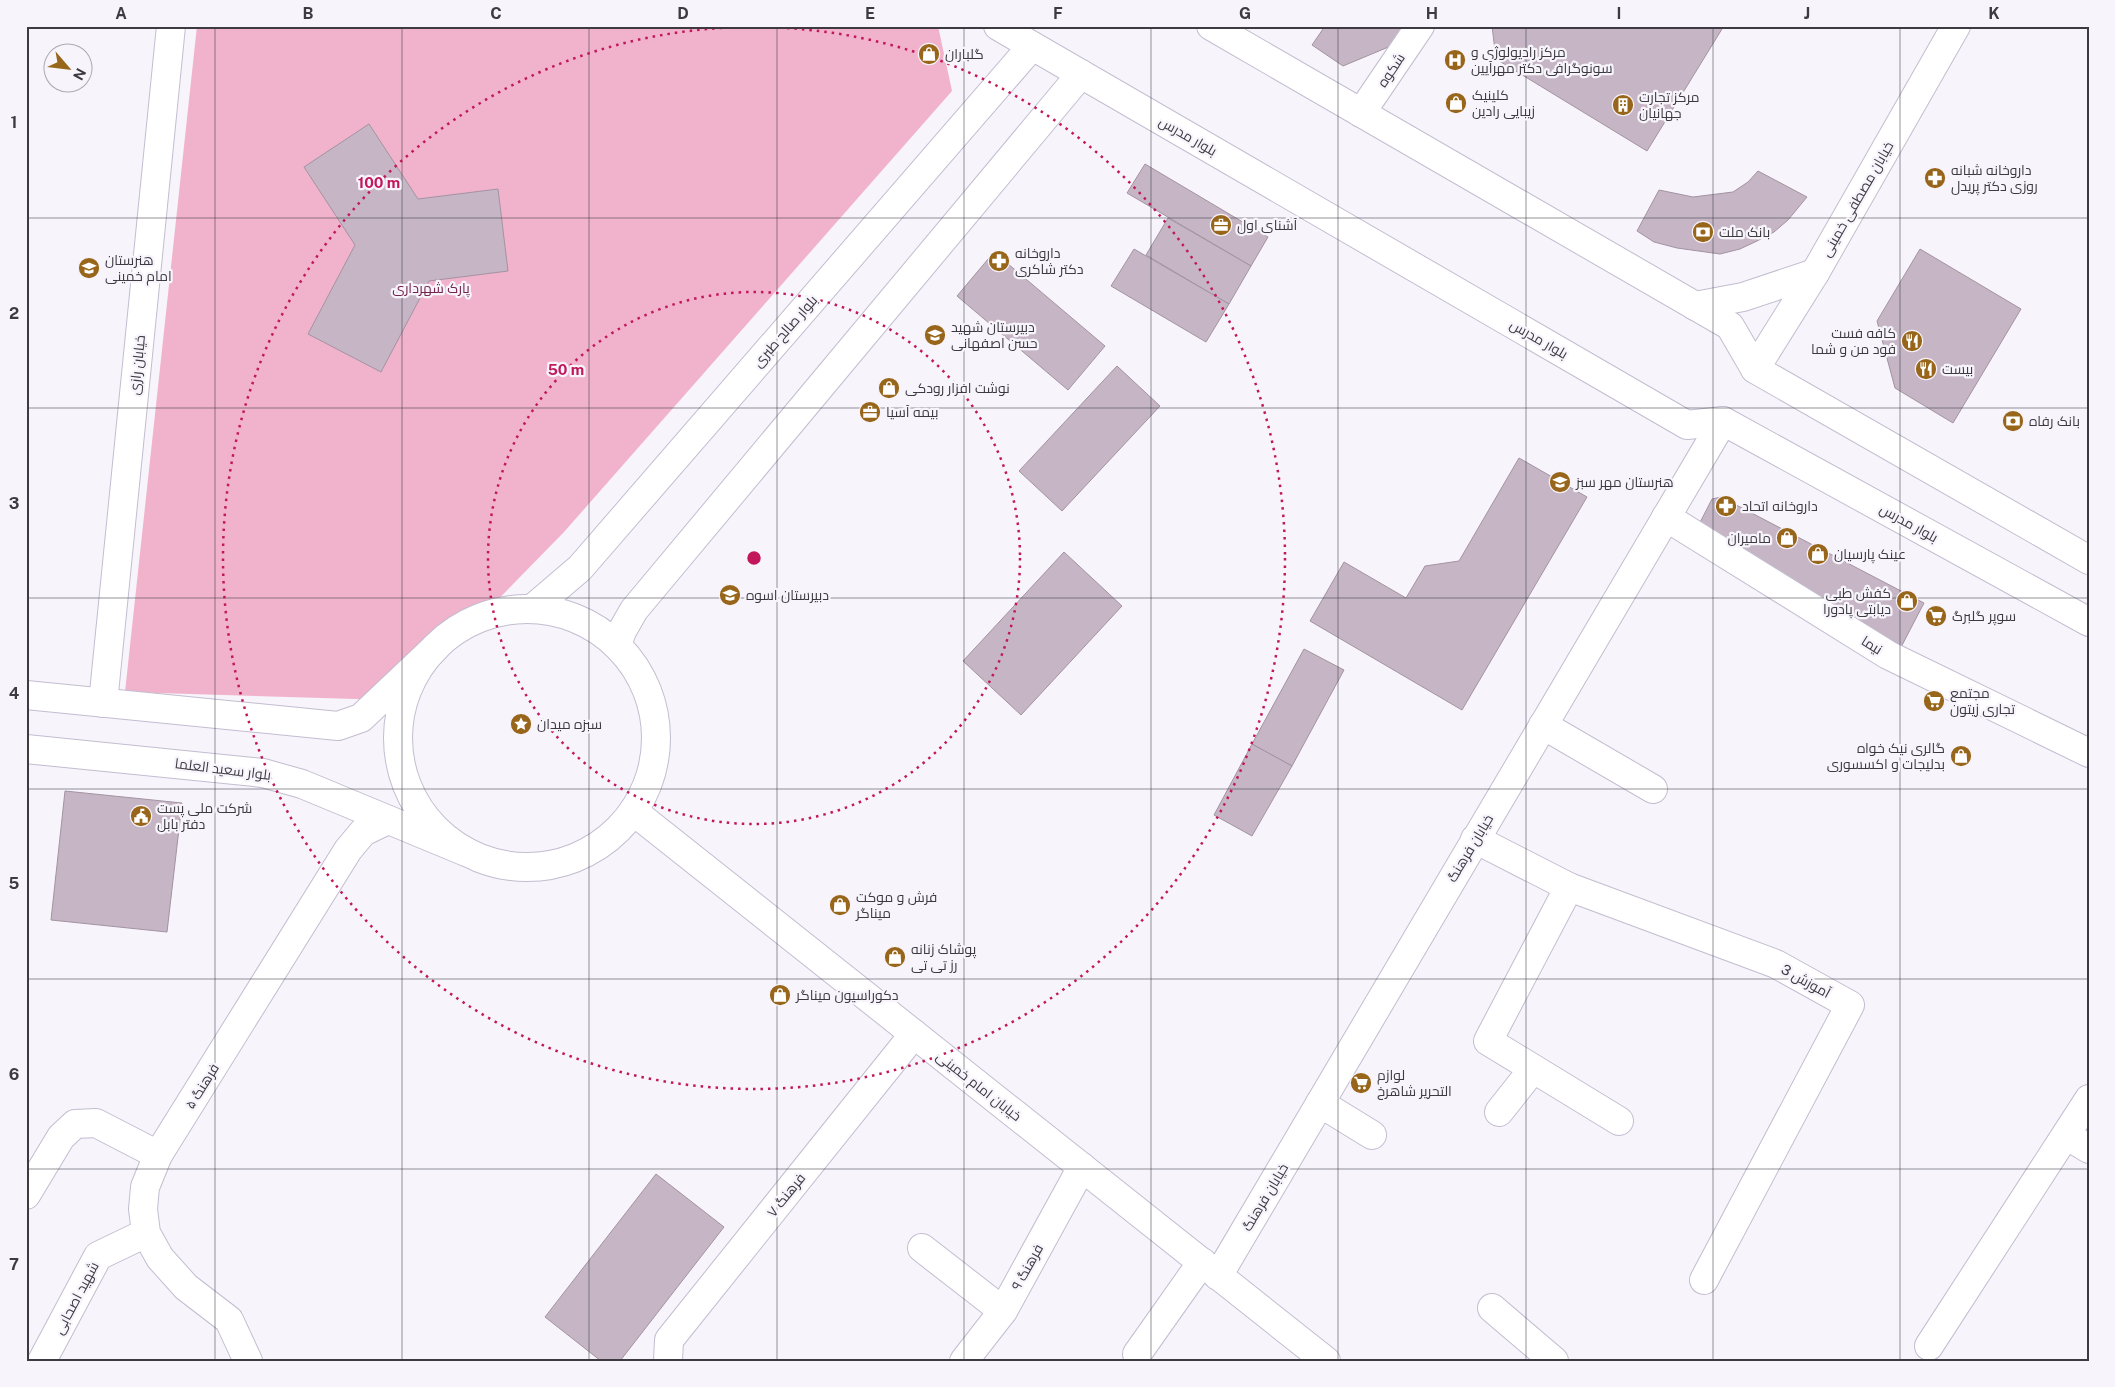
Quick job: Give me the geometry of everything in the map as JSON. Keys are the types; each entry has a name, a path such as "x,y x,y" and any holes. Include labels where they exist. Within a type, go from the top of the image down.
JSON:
{"main road":[{"name":"خیابان رازی","path":"103,703 171,26"},
{"name":"بلوار مدرس","path":"998,26 1687,425 1723,421 2089,622"},
{"path":"1210,26 1730,326 1756,369 2089,560"},
{"name":"شکوه","path":"1361,113 1420,26"},
{"name":"خیابان مصطفی خمینی","path":"1756,369 1815,273 1956,26"},
{"name":"بلوار صالح طبری","path":"532,609 580,568 1032,46"},
{"path":"617,646 622,631 634,610 1081,74"},
{"path":"1694,306 1743,297 1815,273"},
{"name":"خیابان فرهنگ","path":"1137,1354 1210,1269 1320,1103 1723,421"},
{"name":"نیما","path":"1666,517 1888,655 2089,753"},
{"path":"26,695 338,726 361,718 434,648 456,630 480,618 502,611 532,609 572,616 593,627 617,646 641,677 650,698 655,722 656,745 652,768 644,790 633,811 618,829 600,844 579,856 557,863 534,866 511,866 488,861 466,852 446,839 430,823 416,804 400,760 399,729 407,691 418,670 434,648"},
{"path":"1543,725 1653,789"},
{"name":"بلوار سعید العلما","path":"26,749 264,773 302,784 466,852"},
{"name":"خیابان امام خمینی","path":"633,811 1325,1360"},
{"name":"فرهنگ ۵","path":"248,1361 229,1320 186,1287 160,1258 146,1233 143,1209 145,1187 158,1155 352,845 363,832 388,820"},
{"name":"آموزش 3","path":"1475,840 1570,887 1776,964 1850,1005 1704,1280"},
{"path":"1570,887 1488,1041 1619,1121"},
{"name":"فرهنگ ۷","path":"668,1361 670,1340 914,1034"},
{"path":"1499,1112 1532,1069"},
{"path":"1929,1346 2089,1099"},
{"path":"1320,1103 1372,1135"},
{"path":"26,1195 60,1137 75,1124 96,1123 158,1155"},
{"path":"2066,1135 2089,1149"},
{"name":"فرهنگ ۹","path":"964,1361 1003,1311 1082,1167"},
{"name":"شهید اصحابی","path":"42,1361 98,1256 146,1233"},
{"path":"922,1248 1003,1311"},
{"path":"1492,1308 1554,1361"}],"green space":[{"name":"پارک شهرداری","path":"197,26 938,26 952,91 564,532 480,618 418,670 390,700 125,692"}],"building":[{"path":"1325,26 1409,26 1398,43 1343,66 1312,45"},
{"name":"مرکز تجارت جهانیان","path":"1492,26 1717,26 1722,29 1647,151 1496,59"},
{"path":"369,124 418,199 498,189 508,271 429,281 381,372 308,334 355,245 304,167"},
{"path":"1145,164 1268,237 1251,266 1127,193"},
{"path":"1758,171 1807,197 1788,220 1774,232 1757,241 1740,249 1720,254 1677,248 1654,242 1637,231 1659,190 1693,197 1733,192 1748,182"},
{"path":"1168,218 1251,266 1229,304 1146,255"},
{"path":"1134,249 1229,304 1206,342 1111,286"},
{"path":"1920,249 2021,309 1953,423 1895,388 1877,321"},
{"path":"994,252 1105,346 1068,390 957,296"},
{"path":"1117,366 1160,406 1062,511 1019,471"},
{"path":"1519,458 1587,497 1462,710 1310,621 1344,562 1406,598 1425,566 1459,561"},
{"path":"1721,497 1924,603 1898,653 1689,544 1712,499"},
{"path":"1064,552 1122,606 1021,715 963,661"},
{"path":"1304,649 1344,670 1292,766 1252,744"},
{"path":"1252,744 1292,766 1252,836 1214,815"},
{"path":"65,791 182,803 167,932 51,920"},
{"path":"656,1174 724,1227 620,1361 601,1361 545,1317"}],"place":[{"name":"گلباران","path":"929,54"},
{"name":"مرکز رادیولوژی و سونوگرافی دکتر مهرآیین","path":"1455,60"},
{"name":"کلینیک زیبایی رادین","path":"1456,103"},
{"name":"مرکز تجارت جهانیان","path":"1623,105"},
{"name":"داروخانه شبانه روزی دکتر پریدل","path":"1935,178"},
{"name":"آشنای اول","path":"1221,225"},
{"name":"بانک ملت","path":"1703,232"},
{"name":"داروخانه دکتر شاکری","path":"999,261"},
{"name":"هنرستان امام خمینی","path":"89,268"},
{"name":"دبیرستان شهید حسن اصفهانی","path":"935,335"},
{"name":"کافه فست فود من و شما","path":"1912,341"},
{"name":"بیست","path":"1926,369"},
{"name":"نوشت افزار رودکی","path":"889,388"},
{"name":"بیمه آسیا","path":"870,412"},
{"name":"بانک رفاه","path":"2013,421"},
{"name":"هنرستان مهر سبز","path":"1560,482"},
{"name":"داروخانه اتحاد","path":"1726,506"},
{"name":"مامیران","path":"1787,538"},
{"name":"عینک پارسیان","path":"1818,554"},
{"name":"دبیرستان اسوه","path":"730,595"},
{"name":"کفش طبی دیابتی پادورا","path":"1907,601"},
{"name":"سوپر گلبرگ","path":"1936,616"},
{"name":"مجتمع تجاری زیتون","path":"1934,701"},
{"name":"سبزه میدان","path":"521,724"},
{"name":"گالری نیک خواه بدلیجات و اکسسوری","path":"1961,756"},
{"name":"شرکت ملی پست دفتر بابل","path":"141,816"},
{"name":"فرش و موکت میناگر","path":"840,905"},
{"name":"پوشاک زنانه رز تی تی","path":"895,957"},
{"name":"دکوراسیون میناگر","path":"780,995"},
{"name":"لوازم التحریر شاهرخ","path":"1361,1083"}]}
